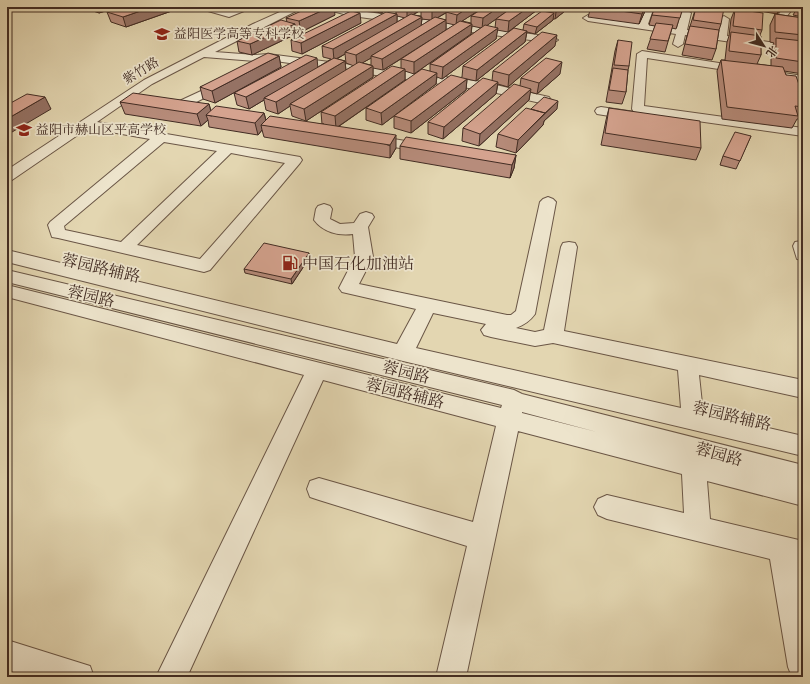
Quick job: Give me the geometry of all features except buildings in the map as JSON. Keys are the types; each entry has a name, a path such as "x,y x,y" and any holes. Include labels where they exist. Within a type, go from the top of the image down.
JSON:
{"street":[{"path":"204,7 229,14 246,7"},
{"name":"紫竹路","path":"7,176 148,82 256,26 299,7"},
{"path":"327,7 352,13 553,40"},
{"path":"338,20 364,7"},
{"path":"645,35 648,7"},
{"path":"676,53 686,13"},
{"path":"588,18 645,35 681,32 803,50"},
{"path":"722,38 724,19"},
{"path":"764,66 765,44"},
{"path":"252,69 266,62 268,57 282,50"},
{"path":"203,54 255,58 268,57 483,86 545,100"},
{"path":"803,79 642,54 638,110 803,132"},
{"path":"177,107 239,76"},
{"path":"124,98 139,101"},
{"path":"162,105 201,111"},
{"path":"601,111 803,139"},
{"path":"86,124 295,160 204,266 58,233 56,226 161,137"},
{"path":"357,137 443,152"},
{"path":"124,248 228,148"},
{"path":"424,310 507,322 516,321 525,314 548,202"},
{"path":"324,209 322,220 326,225 338,229 350,230 363,222 364,257 348,288 424,310 535,339 553,336 803,389"},
{"name":"蓉园路辅路","path":"7,246 407,347"},
{"path":"553,336 569,247"},
{"name":"蓉园路","path":"7,256 407,347 692,414 803,446"},
{"name":"蓉园路","path":"7,276 511,409"},
{"name":"蓉园路辅路","path":"7,291 317,370 511,409 693,457 803,494"},
{"path":"407,347 424,310"},
{"path":"688,365 692,414"},
{"path":"171,677 317,370"},
{"path":"451,677 511,409"},
{"name":"蓉园路辅路","path":"692,414 803,433"},
{"path":"693,457 698,529"},
{"name":"蓉园路","path":"693,457 803,476"},
{"path":"319,489 482,538"},
{"path":"607,507 793,552 803,667"},
{"path":"22,665 79,677"}],"place":[{"name":"益阳医学高等专科学校","path":"162,34"},
{"name":"益阳市赫山区平高学校","path":"24,130"},
{"name":"中国石化加油站","path":"290,263"}]}
